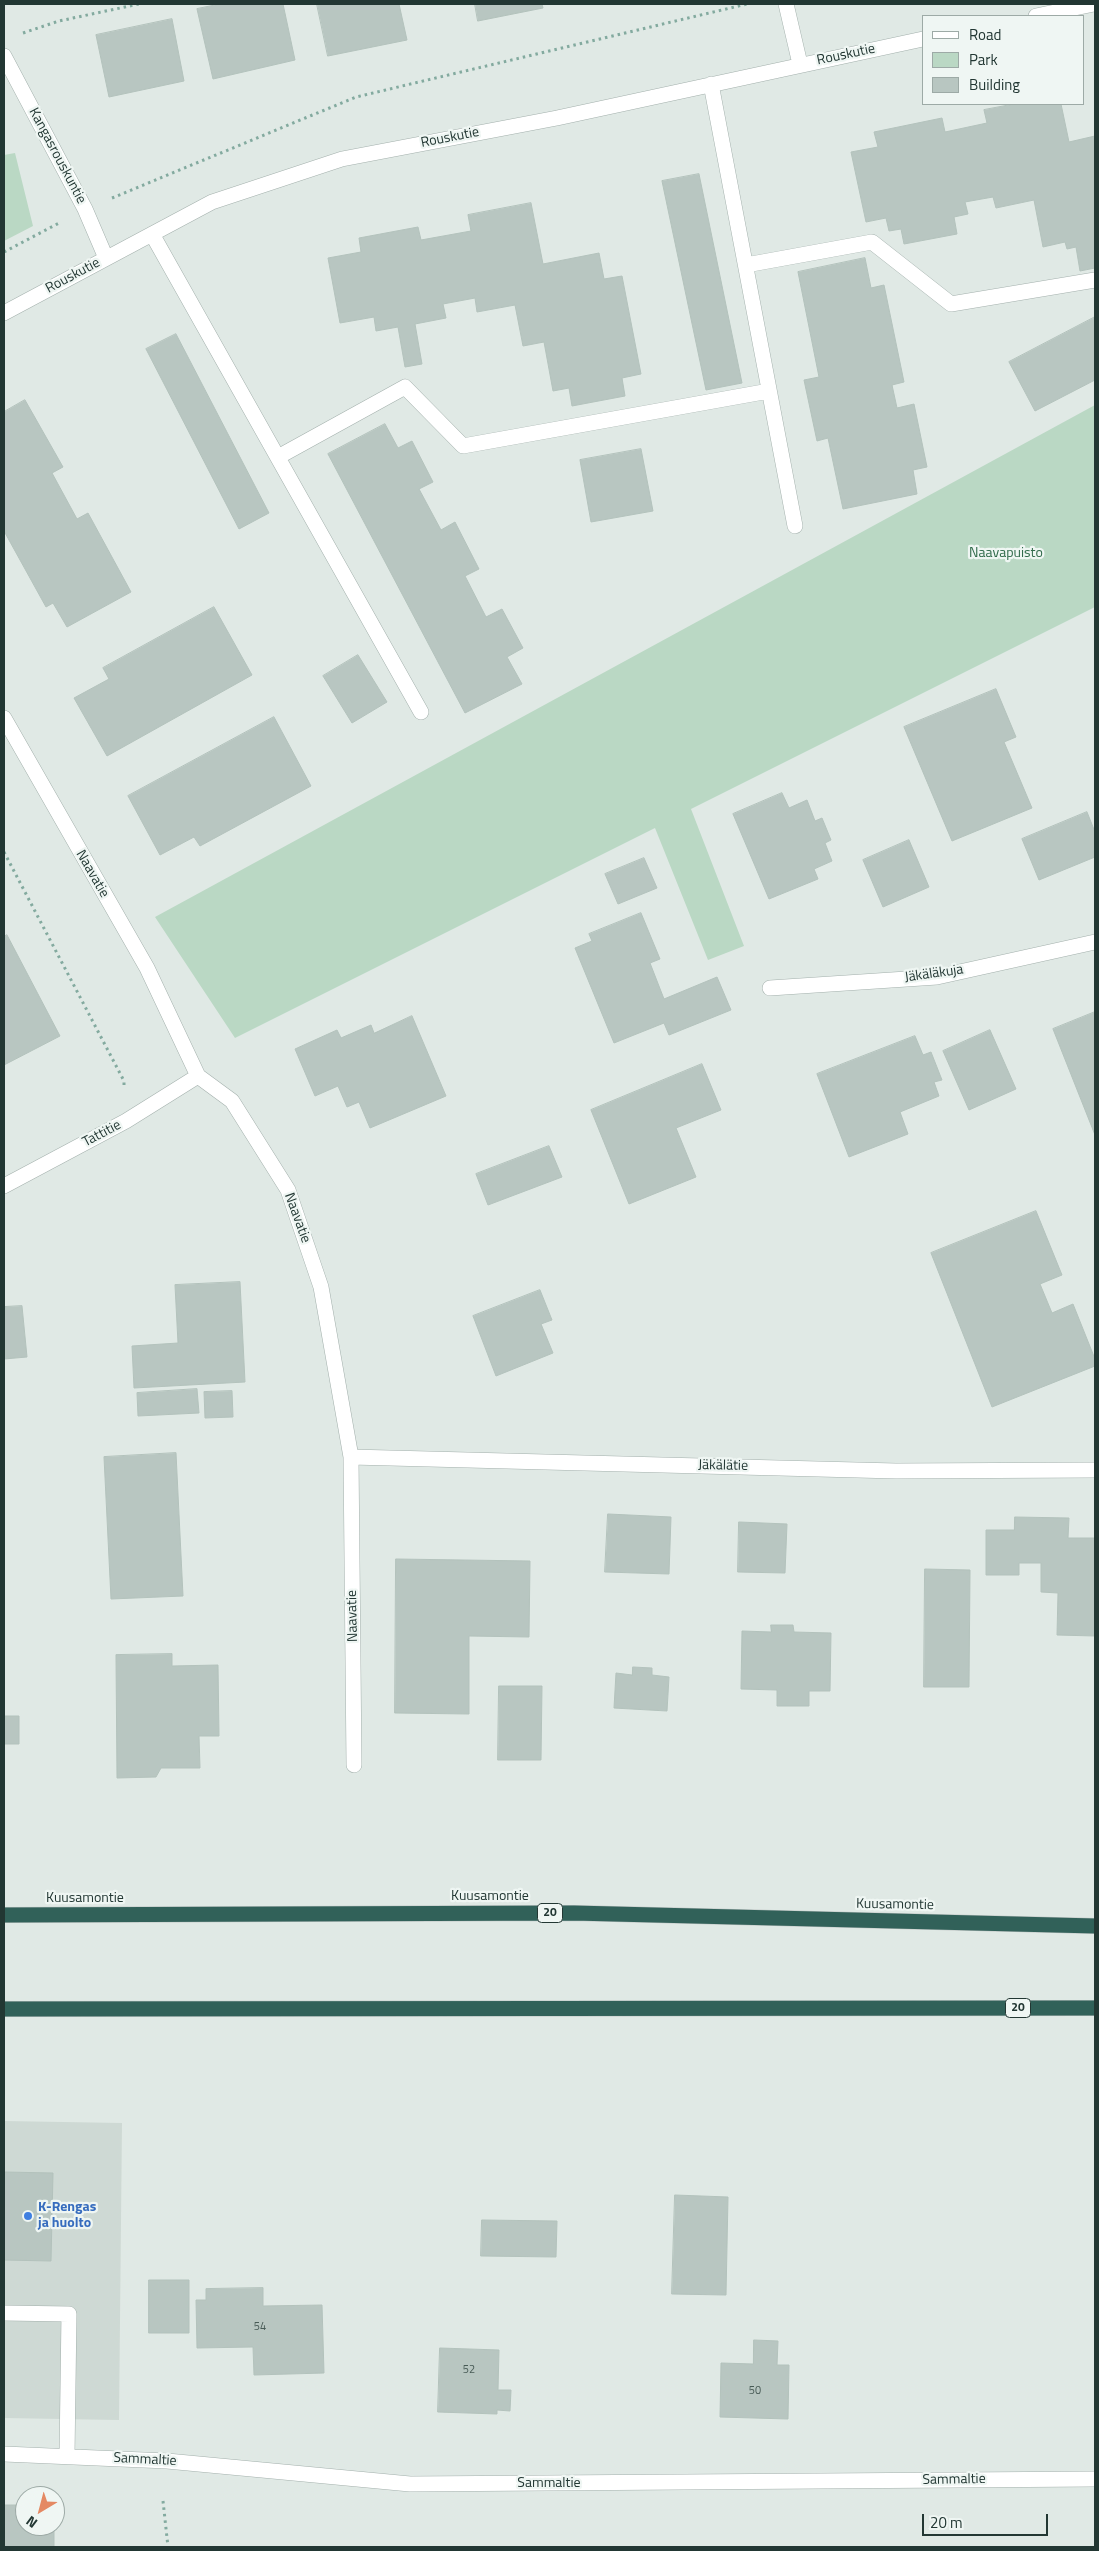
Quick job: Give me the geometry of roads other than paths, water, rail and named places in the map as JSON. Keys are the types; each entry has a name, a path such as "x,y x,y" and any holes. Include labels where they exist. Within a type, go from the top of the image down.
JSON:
{"highway":[{"name":"Kuusamontie","path":"4,1915 574,1913 1095,1926"},
{"name":"20","path":"4,2009 1095,2008"}],"street":[{"path":"786,4 800,64"},
{"path":"1041,15 1094,4"},
{"name":"Rouskutie","path":"4,313 212,202 342,160 557,118 800,64 922,39"},
{"name":"Kangasrouskuntie","path":"4,56 85,209 106,258"},
{"path":"711,84 795,526"},
{"path":"152,234 421,712"},
{"path":"746,266 872,242 951,304 1095,280"},
{"path":"278,457 405,387 463,446 769,391"},
{"name":"Naavatie","path":"4,718 147,968 198,1076 232,1101 288,1190 321,1287 351,1457 354,1765"},
{"name":"Jäkäläkuja","path":"770,988 937,977 1095,942"},
{"name":"Tattitie","path":"4,1186 126,1121 198,1076"},
{"name":"Jäkälätie","path":"351,1457 896,1471 1095,1470"},
{"path":"4,2313 69,2314 67,2456"},
{"name":"Sammaltie","path":"4,2454 167,2461 410,2484 1095,2479"}],"place":[{"name":"K-Rengas ja huolto","path":"28,2216"}],"park label":[{"name":"Naavapuisto","path":"1006,554"}]}
